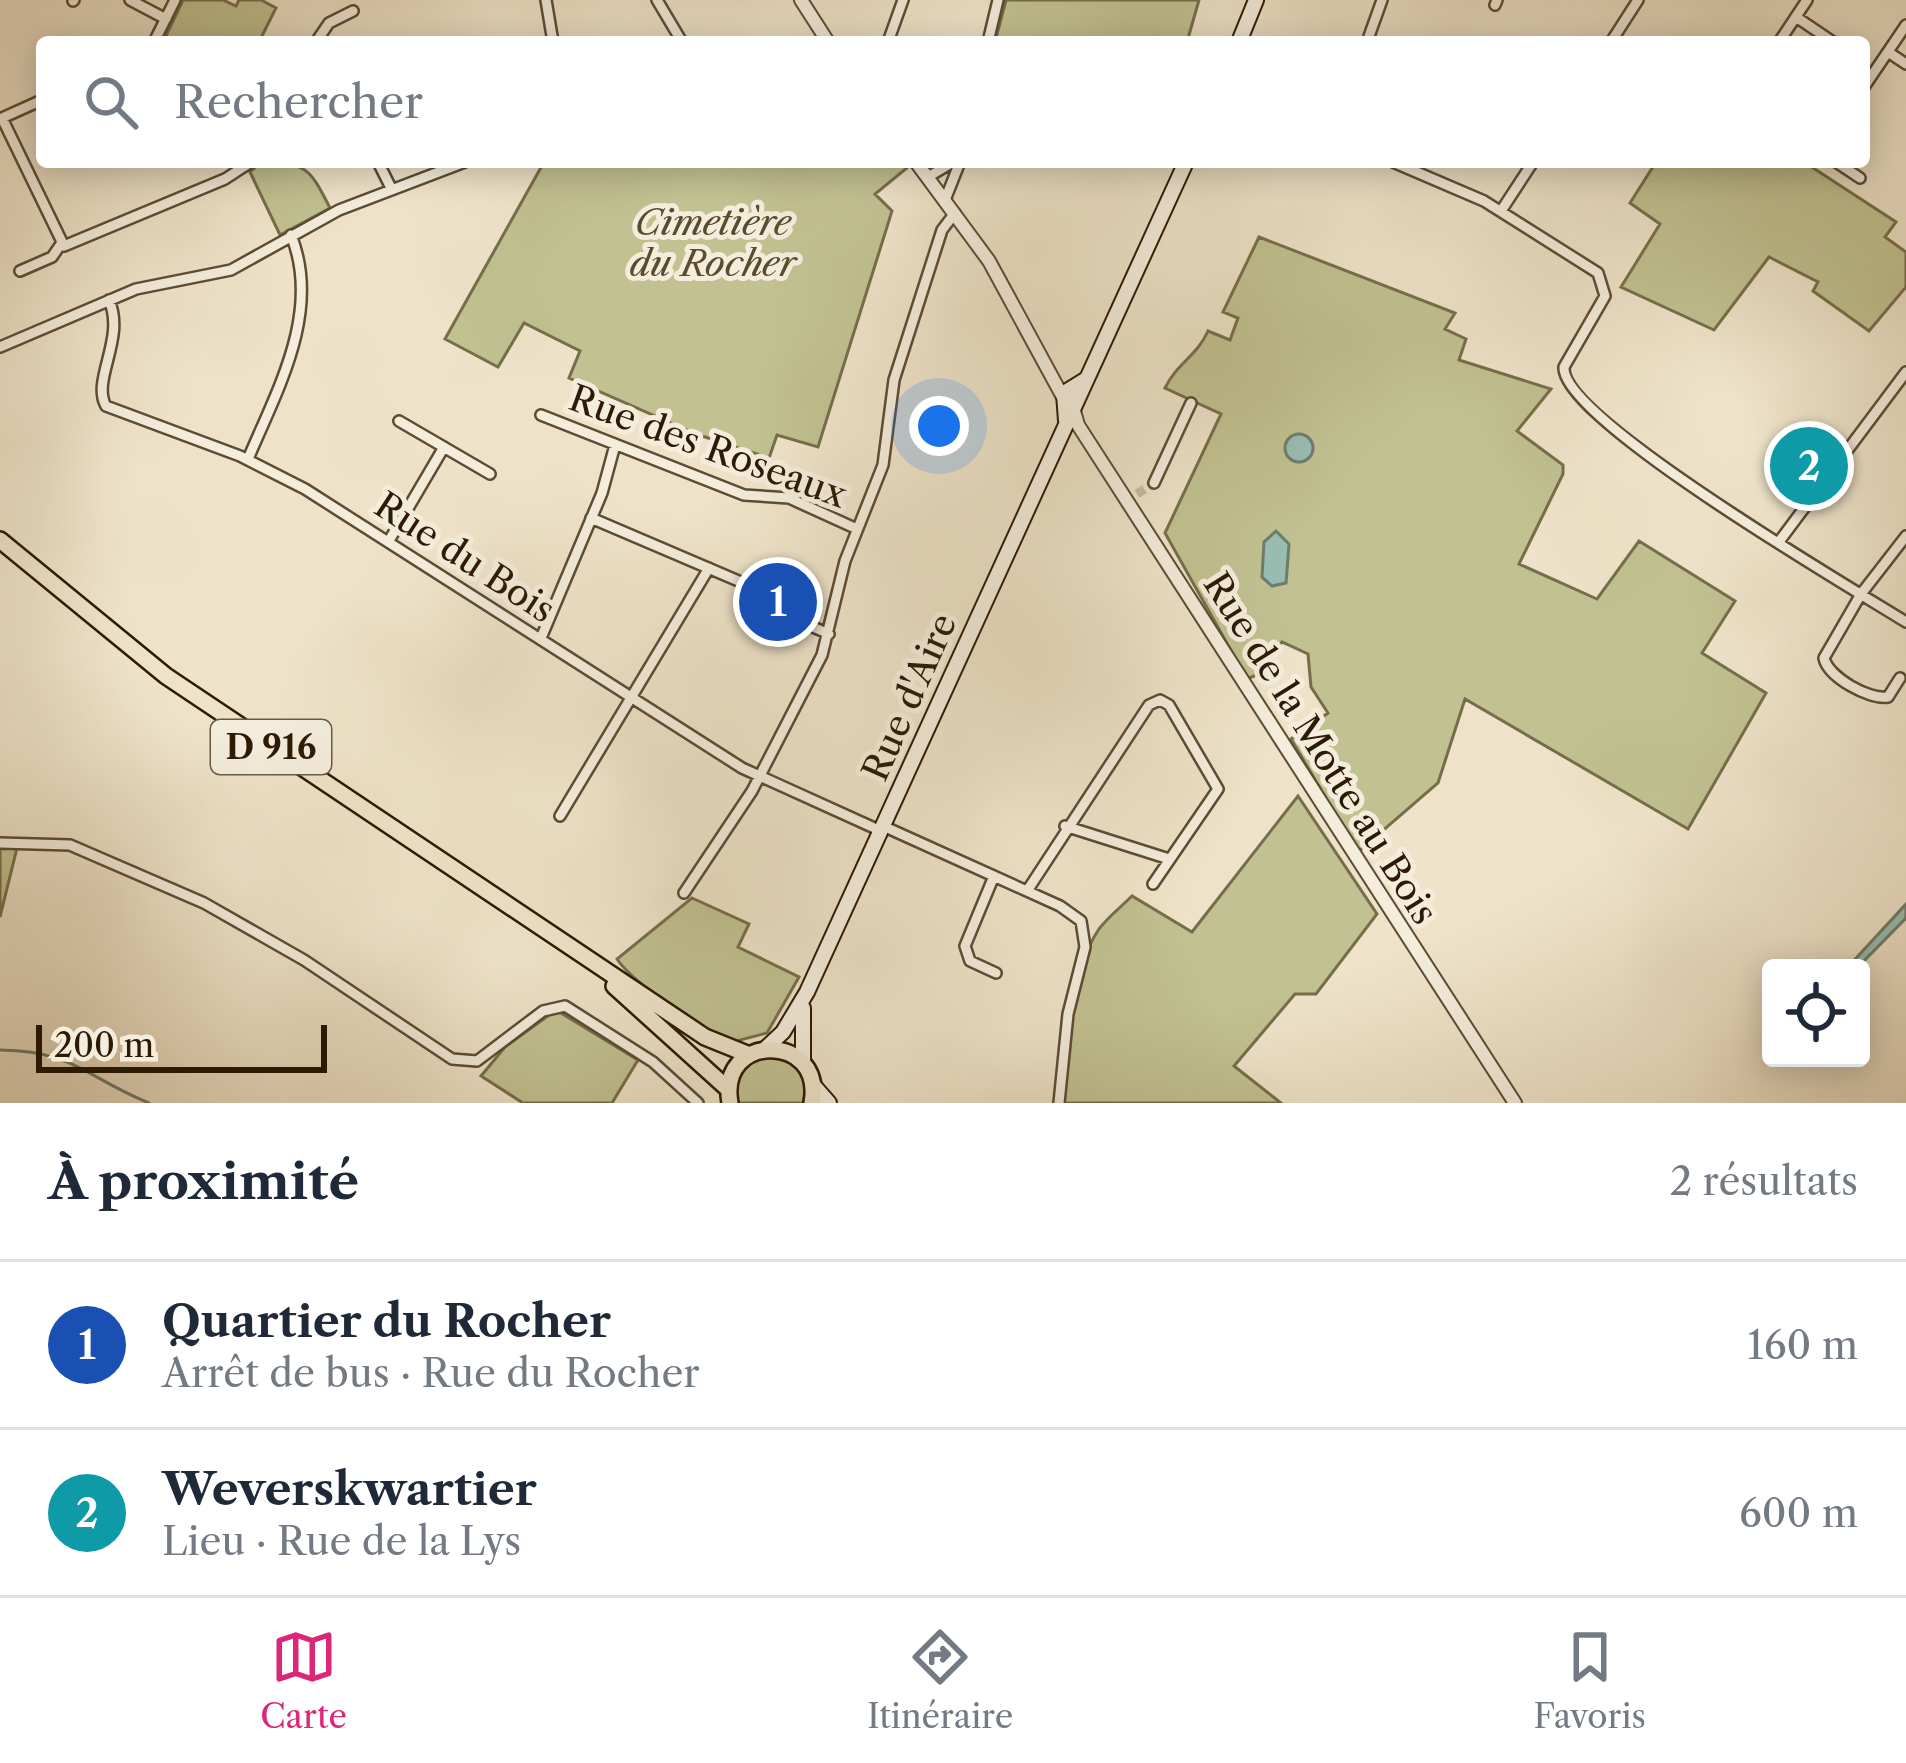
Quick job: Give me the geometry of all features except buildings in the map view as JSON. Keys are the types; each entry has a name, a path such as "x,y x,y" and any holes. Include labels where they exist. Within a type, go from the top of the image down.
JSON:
{"main road":[{"path":"1241,36 1256,0"},
{"name":"Rue d'Aire","path":"766,1048 783,1032 807,992 1183,168"},
{"name":"D 916","path":"0,540 135,654 555,939 705,1037 747,1054"},
{"name":"D 916","path":"555,939 729,1096"},
{"name":"Rue d'Aire","path":"803,1062 800,1024 807,992"},
{"path":"729,1096 734,1068 747,1054 766,1048 786,1050 803,1062 813,1095 830,1103"}],"street":[{"path":"130,0 166,19"},
{"path":"157,36 175,0"},
{"path":"546,0 552,36"},
{"path":"657,0 678,36"},
{"path":"801,0 824,36"},
{"path":"890,36 903,0"},
{"path":"989,36 998,0"},
{"path":"1369,36 1382,0"},
{"path":"1615,36 1638,0"},
{"path":"1783,36 1808,0"},
{"path":"320,36 328,22 352,10"},
{"path":"1796,17 1824,36"},
{"path":"1870,78 1906,25"},
{"path":"1888,52 1906,64"},
{"path":"36,103 1,119 61,244"},
{"path":"61,244 80,243 242,168"},
{"path":"381,168 391,188"},
{"path":"0,347 158,283 231,270 391,188 448,168"},
{"path":"684,893 760,777 829,634 857,529 885,458 894,380 942,230 955,213 920,168"},
{"path":"928,178 946,168"},
{"path":"945,200 954,168"},
{"path":"1406,168 1501,211 1598,273 1605,283 1604,301 1564,367 1569,389 1665,468 1906,622"},
{"path":"1501,211 1529,168"},
{"path":"1845,168 1860,178"},
{"name":"Rue de la Motte au Bois","path":"955,213 1294,766 1515,1103"},
{"path":"248,459 285,376 299,320 291,236"},
{"path":"20,271 52,257 61,244"},
{"name":"Rue du Bois","path":"109,300 117,334 101,391 106,406 248,459 389,539 760,777 1073,914 1085,936 1066,1028 1059,1103"},
{"path":"1778,543 1906,372"},
{"path":"1154,482 1191,403"},
{"name":"Rue des Roseaux","path":"541,415 747,497 789,498 857,529"},
{"path":"399,421 490,474"},
{"path":"541,638 616,445"},
{"path":"389,539 444,447"},
{"path":"591,518 790,603 816,629 829,634"},
{"path":"1900,678 1888,697 1877,698 1824,664 1826,651 1861,594 1906,536"},
{"path":"560,816 709,568"},
{"path":"1027,891 1065,826 1149,705 1163,701 1218,789 1153,884"},
{"path":"1065,826 1169,859"},
{"path":"0,843 70,845 194,899 282,946 458,1061 485,1057 542,1011 565,1006 653,1062 698,1103"},
{"path":"994,876 964,946 970,961 996,973"}],"green space":[{"path":"183,0 223,0 236,6 239,0 261,0 276,8 262,36 166,36"},
{"path":"1006,0 1199,0 1189,36 997,36"},
{"path":"254,168 302,168 330,208 280,235 250,172"},
{"name":"Cimetière du Rocher","path":"541,168 907,168 875,194 892,211 818,447 777,435 769,458 696,434 569,378 580,351 524,323 498,367 445,339"},
{"path":"1652,168 1813,168 1896,222 1885,237 1906,252 1906,287 1869,331 1813,291 1818,282 1769,257 1714,330 1621,287 1660,224 1630,203"},
{"path":"1259,237 1455,313 1445,329 1466,339 1459,360 1551,389 1517,431 1563,465 1563,474 1519,564 1597,599 1639,541 1735,601 1702,653 1766,693 1688,829 1465,699 1438,783 1358,852 1291,739 1328,713 1311,687 1308,654 1282,642 1261,673 1247,679 1165,533 1221,414 1165,388 1208,331 1230,340 1238,318 1223,312"},
{"path":"1298,796 1377,914 1316,994 1295,994 1234,1066 1281,1103 1062,1103 1075,990 1099,929 1132,896 1192,932"},
{"path":"17,848 0,917 0,849"},
{"path":"692,898 749,924 738,947 799,977 767,1033 729,1043 668,1005 617,959"},
{"path":"556,1010 638,1060 612,1103 523,1103 481,1076 505,1047"},
{"path":"757,1057 795,1066 804,1081 803,1103 738,1103 739,1077"}],"water":[{"path":"1299,434 1309,438 1313,448 1309,458 1299,462 1289,458 1285,448 1289,438"},
{"path":"1276,531 1289,544 1286,583 1272,586 1262,577 1264,542"},
{"path":"1906,904 1906,918 1866,959 1855,959"}],"waterway":[{"path":"0,1050 63,1060 149,1103"}],"tunnel":[{"path":"1137,494 1154,483"}],"place":[{"name":"Weverskwartier","path":"1809,466"},
{"name":"Quartier du Rocher","path":"778,602"}]}
